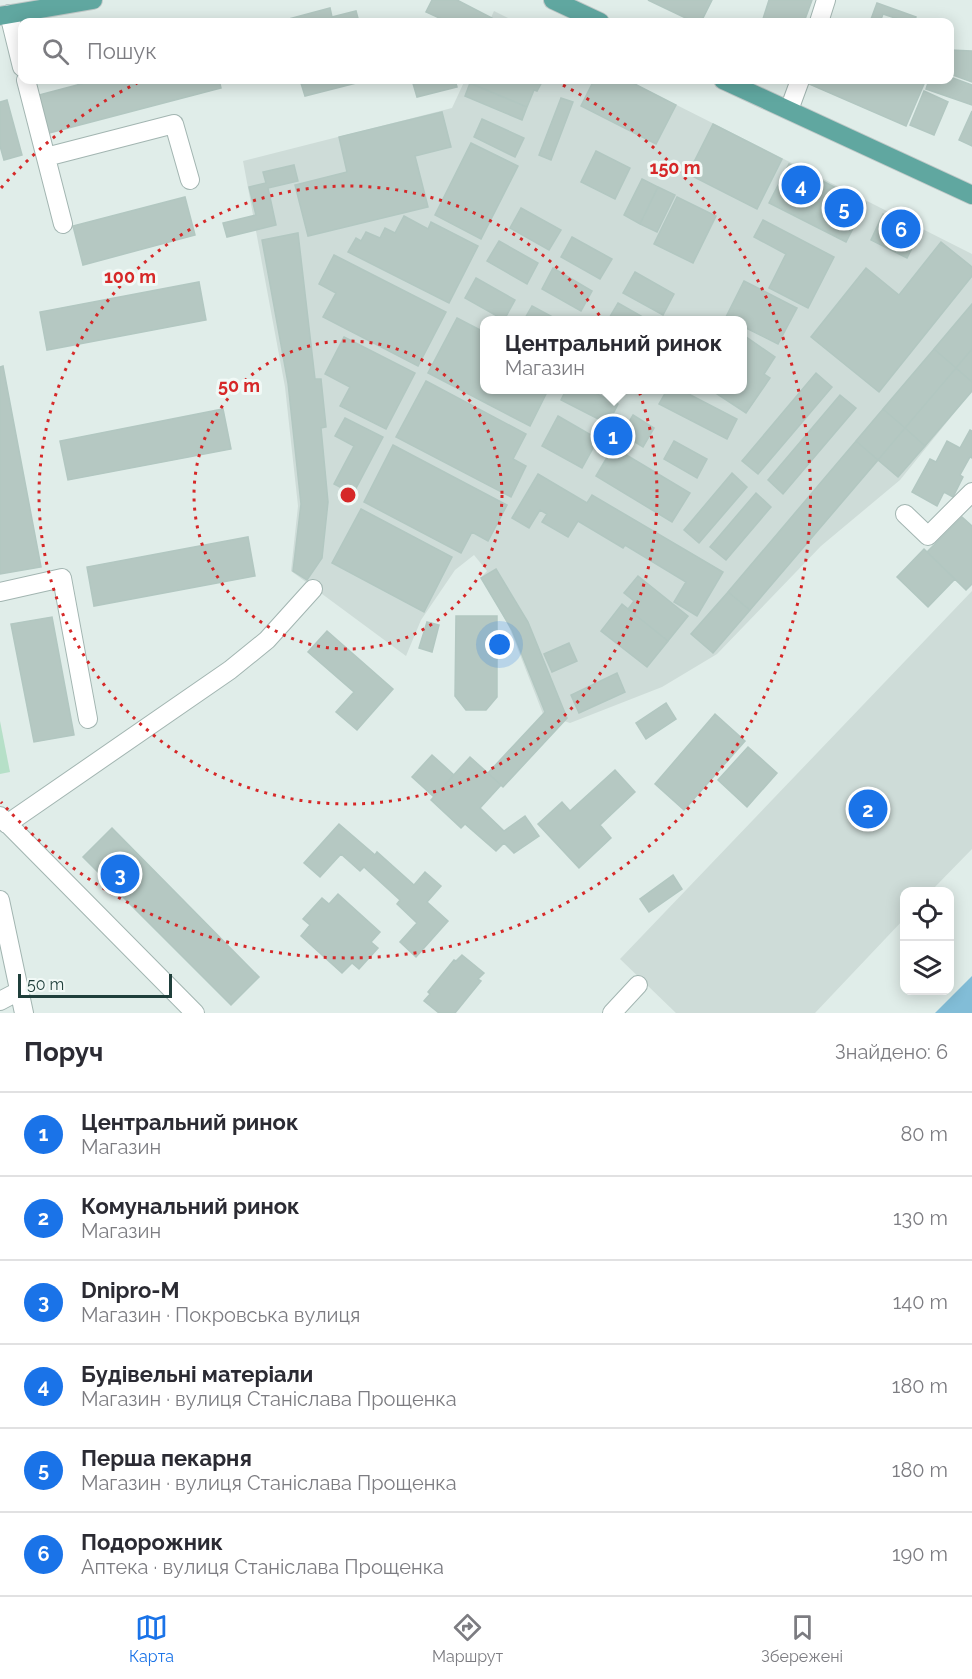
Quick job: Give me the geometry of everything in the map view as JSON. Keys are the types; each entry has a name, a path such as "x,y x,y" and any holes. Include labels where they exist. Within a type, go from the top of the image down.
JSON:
{"main road":[{"path":"4,15 93,0"},
{"path":"553,0 591,18"},
{"path":"732,84 972,195"}],"street":[{"path":"820,18 826,0"},
{"path":"4,15 18,55"},
{"path":"27,84 63,224"},
{"path":"789,110 799,84"},
{"path":"46,157 174,124 190,180"},
{"path":"905,514 928,536 972,492"},
{"path":"0,592 62,578 88,719"},
{"path":"195,1013 3,820 230,670 267,640 313,590"},
{"path":"0,900 24,1013"},
{"path":"612,1013 638,985"},
{"path":"0,1001 19,991"}],"shaded area":[{"path":"494,11 508,18 491,18"},
{"path":"463,84 635,84 972,254 972,391 900,480 821,546 717,654 662,687 570,723 543,714 510,629 482,576 487,571 474,555 455,570 421,620 406,656 291,571 298,506 285,387 243,161 452,108"},
{"path":"972,591 972,849 935,887 900,887 900,923 815,1013 676,1013 620,959"}],"green space":[{"path":"0,721 10,772 0,774"}],"water":[{"path":"972,976 972,1013 935,1013 954,995"}],"building":[{"path":"432,0 457,0 492,18 439,18 426,12"},
{"path":"648,0 712,0 703,18 686,18"},
{"path":"769,0 812,0 805,18 763,18"},
{"path":"877,3 916,17 895,18 883,14 882,18 871,18"},
{"path":"330,8 332,17 356,11 358,18 292,18"},
{"path":"954,50 972,51 972,82 954,75"},
{"path":"954,78 972,85 972,105 926,89 928,84 954,84"},
{"path":"81,84 220,84 221,88 49,133 39,95"},
{"path":"301,84 352,84 305,96"},
{"path":"413,84 456,84 457,87 417,97"},
{"path":"470,84 472,84 527,107 522,120 465,96"},
{"path":"472,84 541,84 537,91 534,90 527,107"},
{"path":"592,84 635,84 676,105 656,144 581,106"},
{"path":"809,84 924,84 906,126"},
{"path":"924,91 948,102 934,135 910,125"},
{"path":"561,98 573,102 551,160 539,155"},
{"path":"7,100 22,155 4,160 0,146 0,102"},
{"path":"972,111 972,146 959,140"},
{"path":"442,112 451,147 415,156 428,207 308,236 295,185 347,172 339,137"},
{"path":"482,119 524,138 515,157 474,137"},
{"path":"713,124 782,159 757,209 688,174"},
{"path":"471,143 518,166 481,239 435,215"},
{"path":"596,151 630,168 615,199 581,182"},
{"path":"789,164 866,203 846,242 769,203"},
{"path":"294,165 298,181 268,188 276,225 227,237 223,223 256,215 249,187 266,183 263,172"},
{"path":"642,179 658,187 640,224 624,215"},
{"path":"658,187 675,195 657,232 640,224"},
{"path":"185,197 195,235 83,265 73,226"},
{"path":"677,197 716,216 693,263 654,244"},
{"path":"521,208 561,230 549,250 510,228"},
{"path":"883,214 920,232 907,258 871,240"},
{"path":"404,216 428,229 431,222 478,246 449,303 348,252 356,238 361,241 366,232 380,238 385,228 395,233"},
{"path":"763,220 834,257 808,308 769,288 786,254 754,237"},
{"path":"298,233 315,379 321,379 326,427 321,428 328,502 322,558 307,580 293,571 301,504 288,383 262,240"},
{"path":"572,237 612,259 600,279 561,257"},
{"path":"499,241 538,263 527,284 487,261"},
{"path":"941,242 972,267 972,276 879,392 811,337 866,268 899,295"},
{"path":"334,255 446,312 418,366 323,317 336,293 319,284"},
{"path":"553,268 592,291 581,311 542,289"},
{"path":"635,272 674,294 663,315 623,293"},
{"path":"476,278 515,300 506,316 497,316 465,298"},
{"path":"744,281 797,308 778,344 747,328 747,316 726,316"},
{"path":"199,282 206,320 47,350 40,312"},
{"path":"618,303 641,316 610,316"},
{"path":"972,304 972,349 956,368 934,349"},
{"path":"532,306 551,316 526,316"},
{"path":"457,318 480,330 480,394 546,394 530,426 428,373"},
{"path":"344,337 415,373 386,429 340,406 350,387 325,374"},
{"path":"747,337 775,357 764,374 770,378 746,413 717,394 747,394"},
{"path":"934,349 956,368 905,428 883,409"},
{"path":"972,349 972,382 956,368"},
{"path":"3,366 41,567 0,574 0,367"},
{"path":"956,368 972,382 972,391 925,446 905,428"},
{"path":"816,373 832,387 758,474 742,461"},
{"path":"426,381 526,434 513,459 526,466 511,497 396,437"},
{"path":"564,394 597,394 618,404 608,424 561,400"},
{"path":"665,394 689,394 737,419 727,439 659,404"},
{"path":"840,395 856,408 783,494 768,480"},
{"path":"223,409 231,449 68,480 60,441"},
{"path":"883,409 905,428 878,460 856,441"},
{"path":"633,415 654,428 643,447 622,434"},
{"path":"558,416 598,439 582,468 542,446"},
{"path":"345,418 383,437 353,494 334,484 354,446 335,436"},
{"path":"905,428 925,446 898,477 878,460"},
{"path":"970,430 972,431 972,458 970,457 960,475 963,477 953,497 944,492 937,506 912,492 930,459 936,462 947,441 960,448"},
{"path":"674,441 707,459 697,478 664,459"},
{"path":"856,441 878,460 750,610 728,592"},
{"path":"393,445 507,505 488,541 472,532 461,553 364,502"},
{"path":"613,447 690,493 672,522 596,476"},
{"path":"732,473 747,487 699,543 684,530"},
{"path":"538,474 587,503 592,495 723,572 697,616 674,602 686,582 625,545 623,548 578,521 568,537 542,522 547,514 540,510 529,528 512,518"},
{"path":"756,493 771,507 726,560 710,547"},
{"path":"361,509 452,557 424,612 332,563"},
{"path":"962,517 972,526 972,584 966,590 927,552"},
{"path":"248,537 255,576 94,606 87,567"},
{"path":"924,549 955,579 928,607 897,577"},
{"path":"496,569 528,622 567,718 503,787 488,773 545,712 512,630 481,578"},
{"path":"638,576 688,616 668,641 628,609 634,601 624,593"},
{"path":"728,592 750,610 713,653 691,634"},
{"path":"622,604 668,641 647,667 601,631"},
{"path":"456,616 497,616 497,697 486,710 466,710 455,696"},
{"path":"52,617 74,735 34,742 11,624"},
{"path":"427,622 439,625 432,652 419,648"},
{"path":"327,631 393,689 357,730 336,712 354,692 308,652"},
{"path":"569,643 577,661 552,672 544,654"},
{"path":"617,673 625,692 579,713 571,695"},
{"path":"666,703 676,719 646,739 636,723"},
{"path":"715,714 745,741 684,810 655,784"},
{"path":"748,747 777,773 747,807 718,780"},
{"path":"432,755 454,775 434,797 412,777"},
{"path":"470,757 501,785 480,808 504,831 525,816 539,836 514,853 504,843 496,851 465,824 461,828 431,800"},
{"path":"615,770 635,792 600,825 611,838 579,868 538,824 562,802 570,811"},
{"path":"339,824 375,855 377,852 414,885 425,872 441,886 427,902 448,921 416,957 400,942 417,923 397,904 400,900 364,867 360,871 341,854 320,877 304,863"},
{"path":"112,828 259,977 231,1005 83,857"},
{"path":"673,875 682,889 649,912 640,899"},
{"path":"338,894 380,932 371,942 378,948 359,969 352,963 342,973 301,936 310,925 303,919 322,898 329,904"},
{"path":"462,955 484,973 478,979 481,981 455,1013 439,1013 424,1001 430,994 428,992 454,960 456,961"}],"place":[{"name":"Будівельні матеріали","path":"801,185"},
{"name":"Перша пекарня","path":"844,208"},
{"name":"Подорожник","path":"901,229"},
{"name":"Центральний ринок","path":"613,436"},
{"name":"Комунальний ринок","path":"868,809"},
{"name":"Dnipro-M","path":"120,874"}]}
